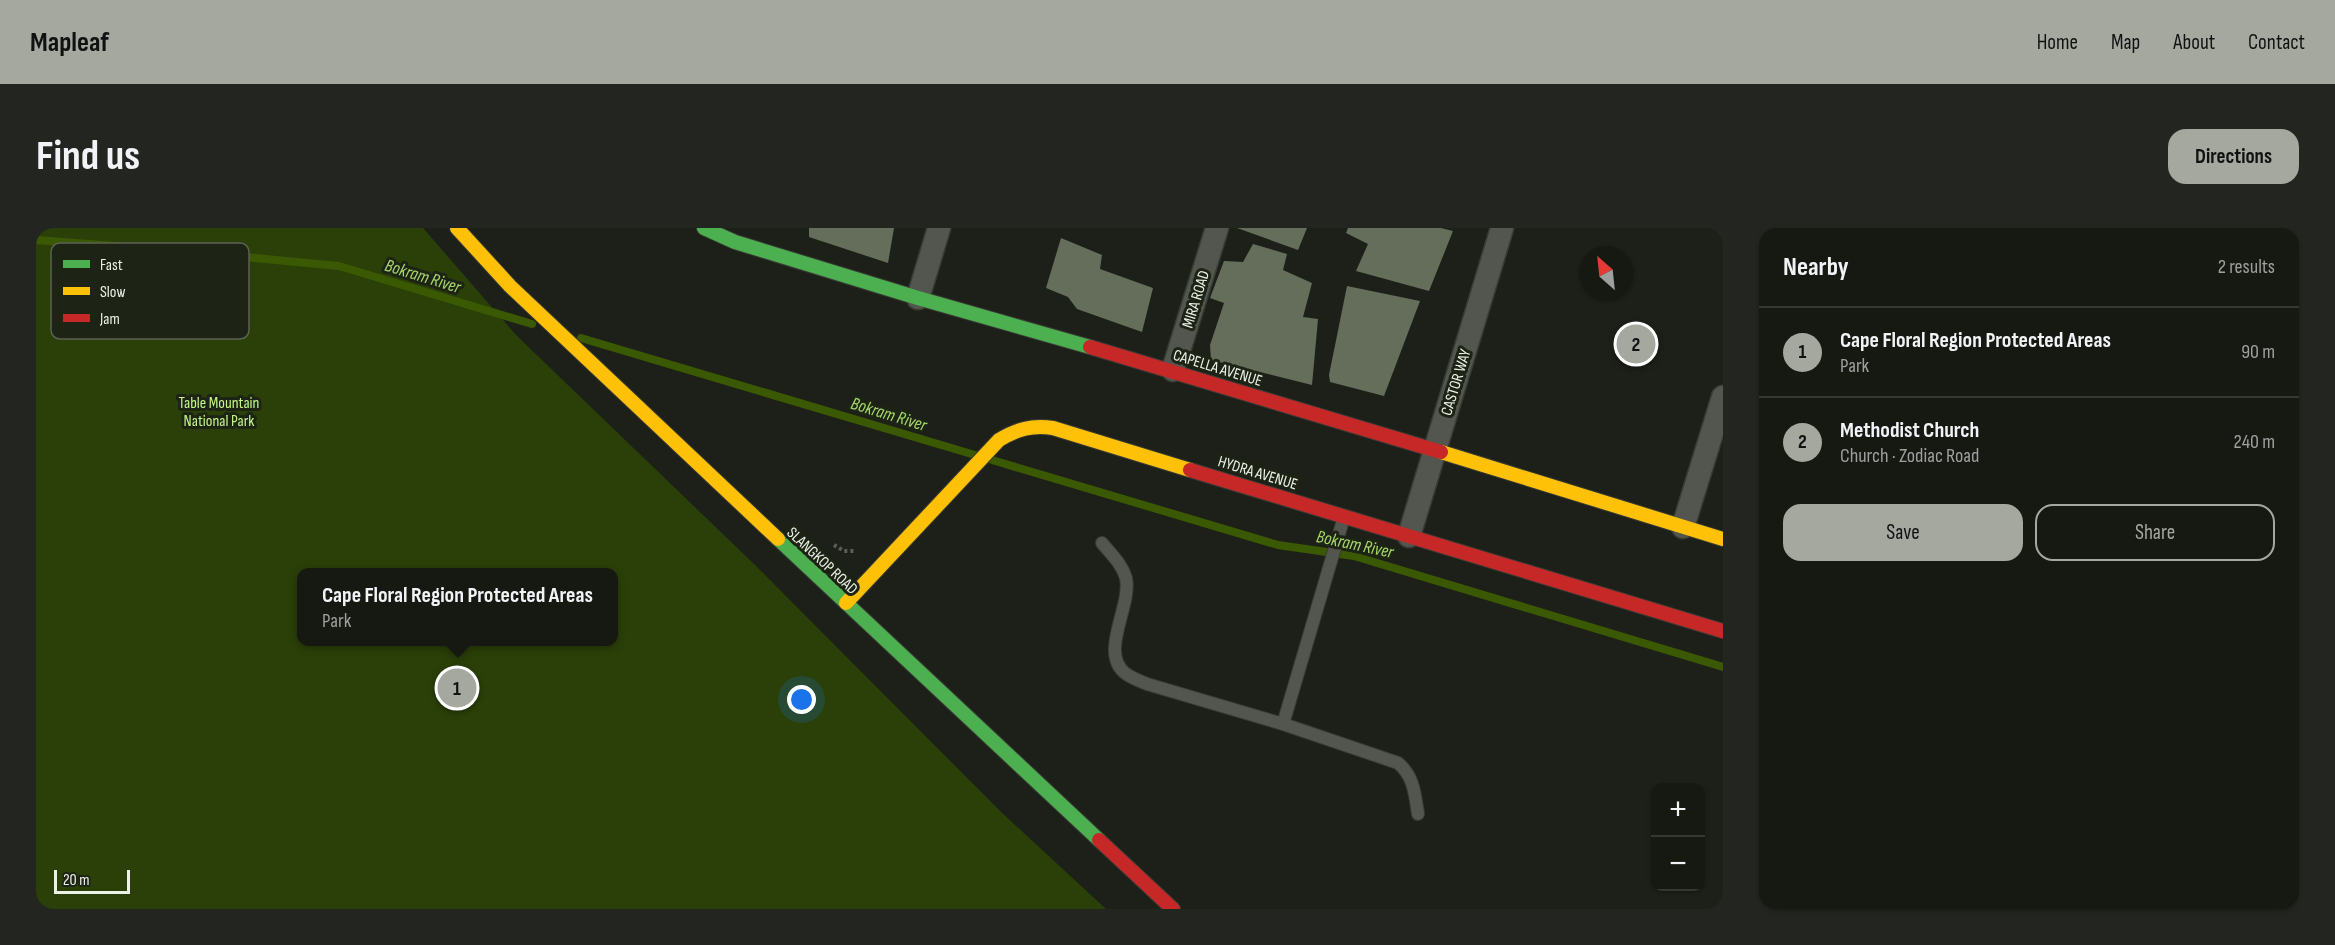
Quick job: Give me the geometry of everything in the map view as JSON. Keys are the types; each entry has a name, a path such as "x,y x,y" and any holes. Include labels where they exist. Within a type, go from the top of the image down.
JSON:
{"street":[{"name":"SLANGKOP ROAD","path":"457,228 510,286 597,370 1173,909"},
{"name":"CAPELLA AVENUE","path":"704,228 735,242 918,298 1173,370 1723,539"},
{"path":"918,298 939,228"},
{"name":"MIRA ROAD","path":"1173,370 1217,228"},
{"name":"CASTOR WAY","path":"1409,536 1502,228"},
{"path":"1683,527 1723,397"},
{"name":"HYDRA AVENUE","path":"846,603 967,477 999,440 1024,426 1053,428 1723,631"}],"lane":[{"path":"1283,724 1344,515"},
{"path":"1102,543 1119,563 1125,577 1127,591 1115,644 1115,658 1127,675 1147,684 1283,724 1398,763 1407,770 1413,784 1418,814"}],"green space":[{"name":"Table Mountain National Park","path":"36,228 423,228 516,335 755,565 1000,811 1106,909 36,909"}],"building":[{"path":"809,228 894,228 888,263 809,237"},
{"path":"1237,228 1307,228 1298,250"},
{"path":"1348,228 1441,228 1453,231 1429,291 1356,271 1368,244 1346,233"},
{"path":"1061,238 1102,255 1100,269 1153,288 1142,332 1077,309 1068,297 1046,288"},
{"path":"1253,244 1287,254 1283,270 1312,283 1303,317 1318,319 1312,385 1211,360 1210,345 1224,303 1210,298 1224,261 1243,262"},
{"path":"1347,286 1420,301 1384,396 1330,382 1329,375"}],"waterway":[{"name":"Bokram River","path":"36,240 76,243"},
{"name":"Bokram River","path":"249,257 339,266 532,324"},
{"name":"Bokram River","path":"581,338 975,455"},
{"name":"Bokram River","path":"992,460 1278,545 1354,556 1723,667"}],"traffic: fast":[{"path":"704,228 735,242 1090,347"},
{"path":"778,539 1099,840"}],"traffic: slow":[{"path":"457,228 510,286 778,539"},
{"path":"846,603 999,440 1012,433 1038,427 1053,428 1190,470"},
{"path":"1441,452 1723,539"}],"traffic: jam":[{"path":"1090,347 1441,452"},
{"path":"1190,470 1723,631"},
{"path":"1099,840 1173,909"}],"place":[{"name":"Methodist Church","path":"1636,344"},
{"name":"Cape Floral Region Protected Areas","path":"457,688"}]}
